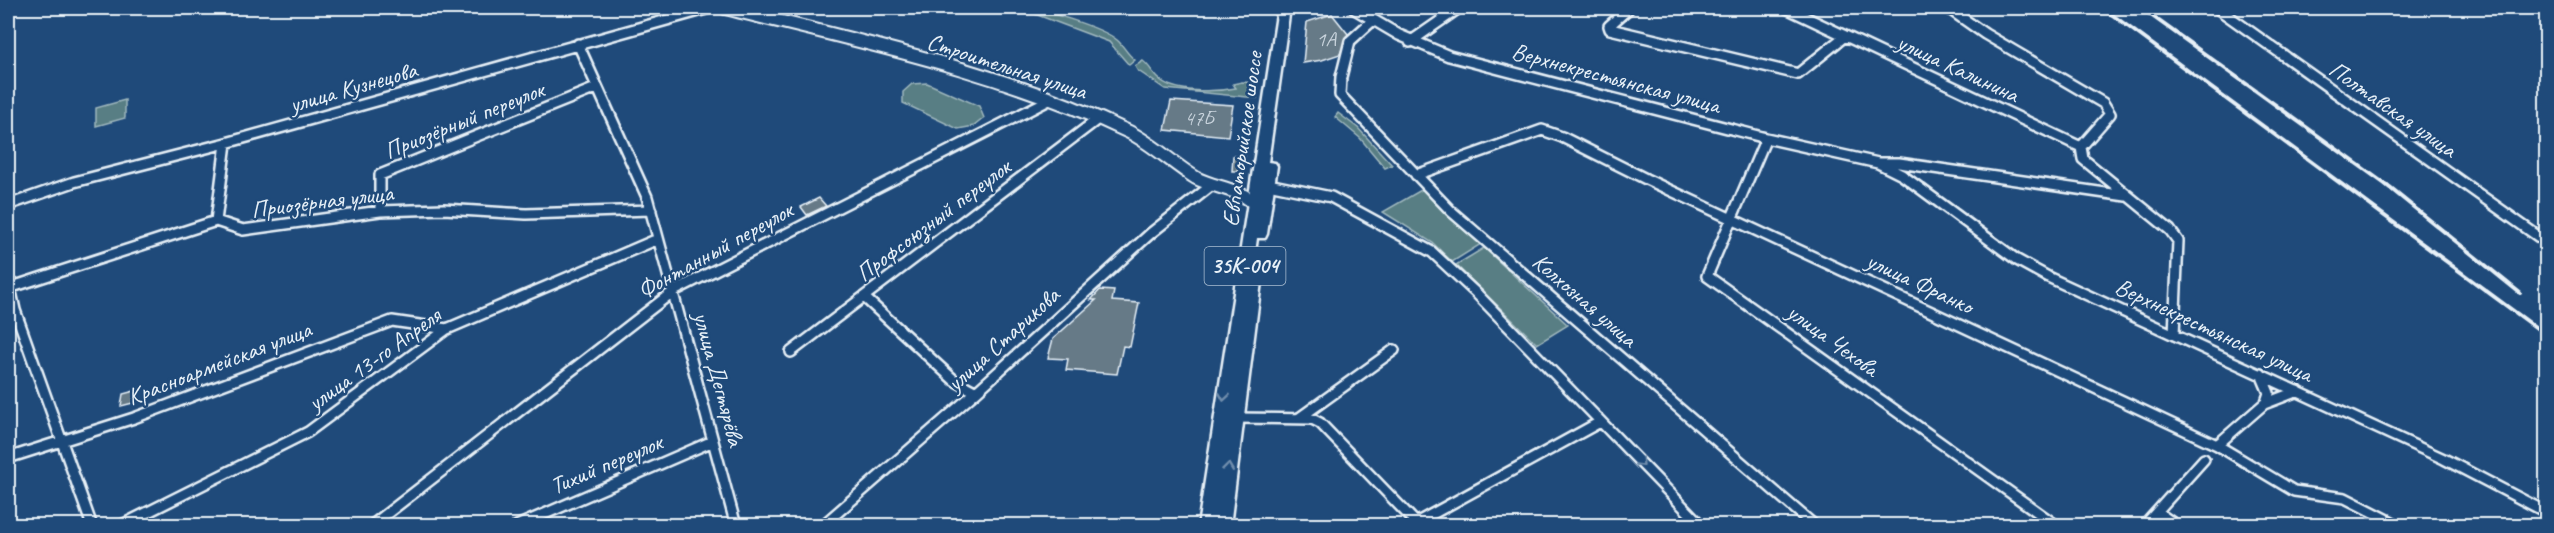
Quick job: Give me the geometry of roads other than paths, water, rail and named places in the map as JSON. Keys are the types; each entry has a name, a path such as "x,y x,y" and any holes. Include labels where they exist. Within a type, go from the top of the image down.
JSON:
{"main road":[{"name":"Евпаторийское шоссе","path":"1221,525 1284,8"},
{"name":"Евпаторийское шоссе","path":"1207,525 1254,203 1263,182 1289,8"}],"street":[{"name":"улица Кузнецова","path":"8,205 74,182 226,143 710,8"},
{"name":"Строительная улица","path":"725,8 915,57 1051,99 1139,137 1193,175 1212,185 1242,194 1254,203"},
{"name":"Верхнекрестьянская улица","path":"1353,8 1371,22 1410,42 1449,56 1766,138 1878,164 1899,163 2126,196"},
{"path":"1410,42 1459,8"},
{"path":"1629,8 1613,19 1610,29 1798,74 1845,36"},
{"name":"улица Калинина","path":"1786,8 2081,147"},
{"path":"1948,8 1985,33 2103,103 2110,114 2081,147 2083,159 2170,230 2178,241 2174,335"},
{"name":"Полтавская улица","path":"2217,8 2547,242"},
{"name":"Колхозная улица","path":"1371,22 1350,41 1341,77 1340,94 1459,218 1815,525"},
{"name":"улица Дегтярёва","path":"578,44 647,197 736,525"},
{"name":"Приозёрный переулок","path":"380,211 380,175 596,88"},
{"name":"Фонтанный переулок","path":"370,525 674,291 1051,99"},
{"name":"Профсоюзный переулок","path":"791,352 1098,119"},
{"name":"улица Франко","path":"1419,178 1542,130 2217,445 2294,491 2345,498 2400,525"},
{"name":"улица Чехова","path":"1766,138 1707,276 2057,525"},
{"path":"216,221 226,143"},
{"name":"Верхнекрестьянская улица","path":"1878,164 1919,187 2017,260 2048,277 2444,459 2547,512"},
{"path":"1919,187 1924,168"},
{"path":"1226,189 1263,182 1330,197 1432,252 1702,525"},
{"name":"улица Старикова","path":"822,525 976,392 1145,238 1212,185"},
{"name":"Приозёрная улица","path":"9,288 216,221 243,230 380,211 444,208 526,214 651,210"},
{"name":"улица 13-го Апреля","path":"120,525 308,432 447,329 658,239"},
{"path":"8,278 9,288 92,525"},
{"path":"864,297 954,380 976,392"},
{"name":"Красноармейская улица","path":"8,458 134,418 381,324 392,321 447,329"},
{"path":"1298,419 1394,350"},
{"path":"2261,374 2269,393 2266,402"},
{"path":"2217,445 2266,402 2276,396 2299,391"},
{"path":"1234,418 1312,419 1320,423 1417,524 1600,422"},
{"name":"Тихий переулок","path":"517,525 713,441"},
{"path":"2144,525 2204,459"},
{"path":"2157,512 2177,525"}],"railway":[{"path":"2103,8 2546,335"},
{"path":"2141,8 2385,184 2520,293"}]}
